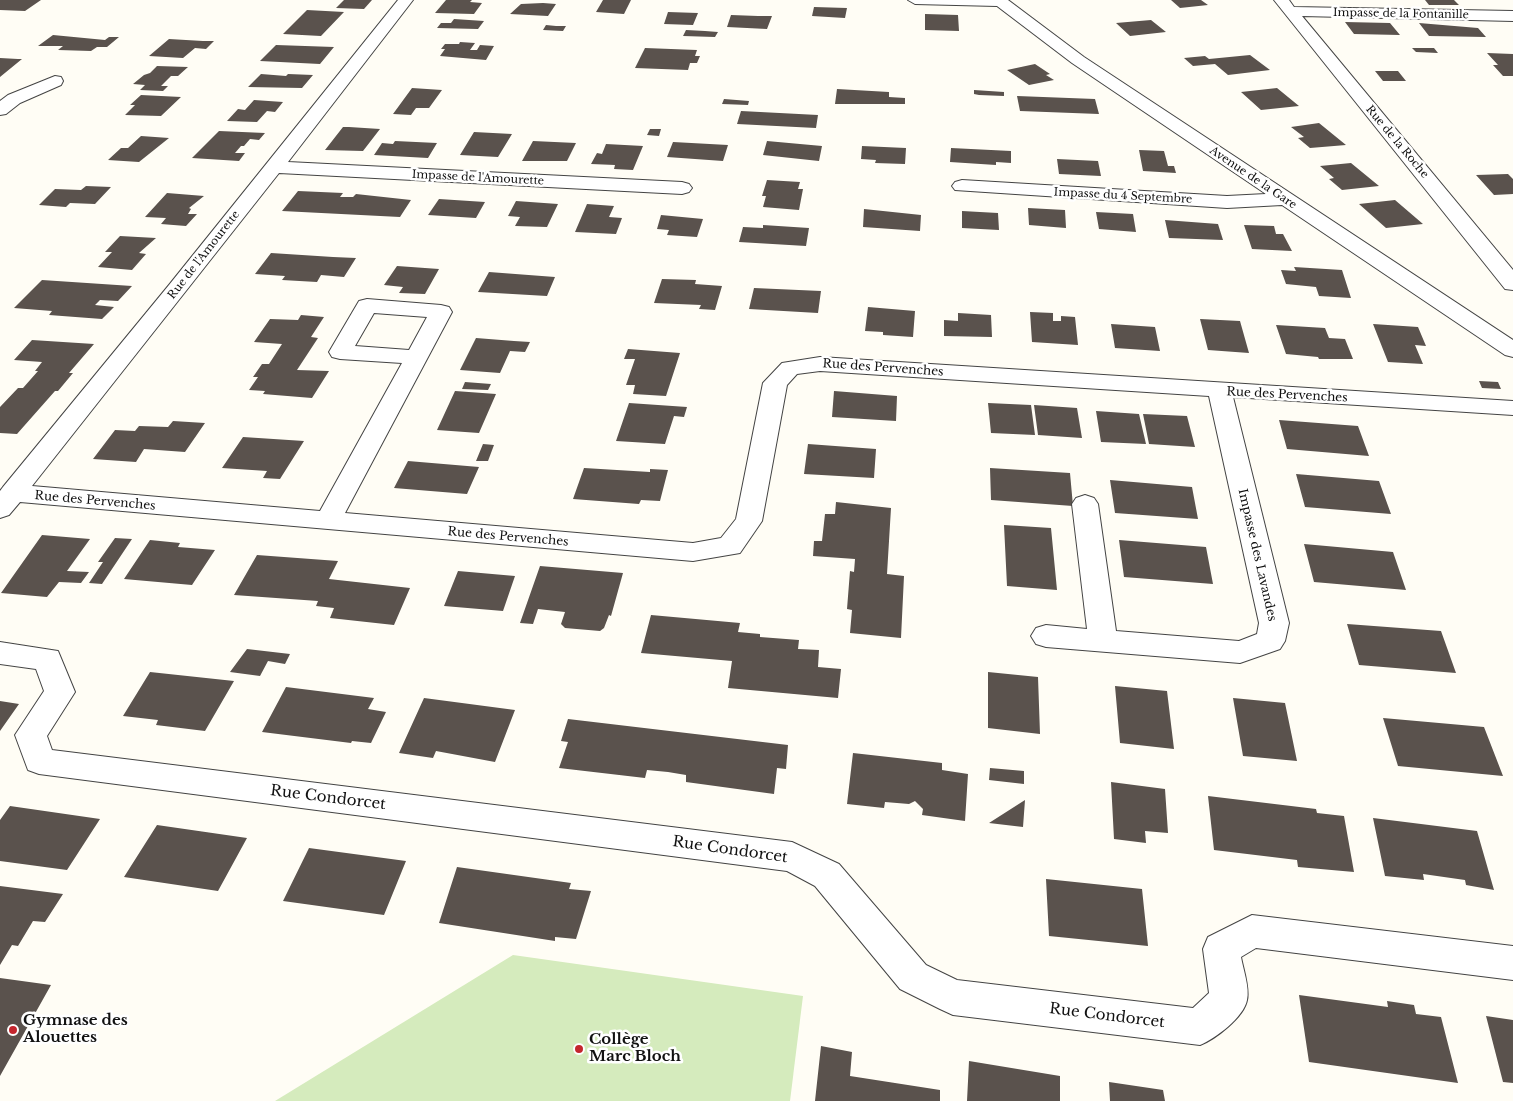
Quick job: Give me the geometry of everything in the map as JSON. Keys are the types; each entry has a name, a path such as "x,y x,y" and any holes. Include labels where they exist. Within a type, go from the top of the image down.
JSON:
{"street":[{"name":"Rue de l'Amourette","path":"6,501 406,0"},
{"path":"915,0 999,1"},
{"name":"Avenue de la Gare","path":"999,1 1078,60 1513,350"},
{"name":"Impasse de la Fontanille","path":"1285,6 1513,16"},
{"name":"Rue de la Roche","path":"1285,6 1513,284"},
{"path":"0,110 14,99 55,81"},
{"name":"Impasse de l'Amourette","path":"274,167 682,188"},
{"name":"Impasse du 4 Septembre","path":"962,186 1227,202 1284,198"},
{"path":"1484,331 1513,324"},
{"path":"327,522 417,357"},
{"name":"Rue des Pervenches","path":"6,501 327,522 693,552 730,546 749,521 775,383 790,368 820,364 1220,391 1513,408"},
{"name":"Impasse des Lavandes","path":"1046,636 1240,652 1270,641 1274,623 1220,391"},
{"path":"1085,504 1103,641"},
{"name":"Rue Condorcet","path":"0,653 47,659 60,692 31,734 39,762 792,858 827,875 914,977 953,997 1200,1027 1230,999 1221,949 1252,930 1513,963"}],"green space":[{"name":"Collège Marc Bloch","path":"513,955 803,996 790,1101 275,1101"}],"building":[{"path":"0,0 41,0 25,11 0,10"},
{"path":"344,0 372,0 364,9 336,8"},
{"path":"446,0 472,0 470,2 482,3 474,14 435,13"},
{"path":"603,0 631,0 624,14 596,12"},
{"path":"1171,0 1201,0 1208,5 1180,8"},
{"path":"1425,0 1454,0 1459,5 1429,5"},
{"path":"521,4 556,4 548,16 510,14"},
{"path":"814,7 847,8 845,18 812,16"},
{"path":"307,10 344,12 321,36 283,34"},
{"path":"668,12 698,13 693,25 664,24"},
{"path":"925,14 958,15 959,31 925,30"},
{"path":"731,15 772,16 767,29 727,27"},
{"path":"454,19 484,21 478,29 437,28 441,23 451,23"},
{"path":"1151,20 1166,32 1130,36 1116,23"},
{"path":"1345,22 1390,23 1400,35 1354,34"},
{"path":"1419,23 1478,28 1486,37 1429,36"},
{"path":"546,25 566,26 563,31 543,30"},
{"path":"686,30 718,32 715,37 683,36"},
{"path":"53,35 105,40 109,37 119,37 107,47 97,47 91,51 58,50 63,46 38,46"},
{"path":"169,39 214,41 206,49 195,48 183,58 149,56"},
{"path":"460,42 475,43 470,50 477,50 480,45 494,46 486,60 440,56 445,49 441,49 445,44 459,44"},
{"path":"276,45 334,47 320,64 260,61"},
{"path":"645,48 697,50 695,56 700,56 697,63 690,63 688,70 635,68"},
{"path":"1412,48 1434,48 1438,53 1416,52"},
{"path":"1487,53 1513,54 1513,76 1503,76 1493,65 1498,65"},
{"path":"1250,55 1270,70 1228,75 1215,64 1193,66 1184,58 1205,56 1209,59"},
{"path":"0,58 18,59 22,59 0,77"},
{"path":"1035,64 1050,74 1046,75 1054,80 1029,85 1007,70"},
{"path":"157,66 188,67 178,76 171,76 161,86 168,86 163,91 140,90 145,85 133,84"},
{"path":"1375,71 1398,71 1406,81 1383,81"},
{"path":"261,74 286,76 288,74 313,75 302,88 248,87"},
{"path":"412,88 442,90 429,108 416,108 411,115 393,114"},
{"path":"1277,88 1299,106 1261,110 1241,92"},
{"path":"837,89 889,92 889,97 905,98 905,104 835,104"},
{"path":"974,90 1004,92 1004,96 974,94"},
{"path":"141,95 181,97 161,116 125,115 135,105 130,105"},
{"path":"1017,96 1095,99 1099,114 1020,111"},
{"path":"724,99 749,101 748,105 722,104"},
{"path":"254,100 283,102 275,112 267,111 257,122 227,121 238,109 245,110"},
{"path":"741,111 818,115 816,128 737,124"},
{"path":"1319,123 1346,145 1310,148 1298,138 1304,137 1291,127"},
{"path":"343,127 380,129 363,151 325,150"},
{"path":"650,129 661,129 659,136 647,135"},
{"path":"219,131 265,133 259,140 250,139 244,146 241,146 235,153 245,153 239,161 192,158"},
{"path":"474,132 512,134 498,157 460,155"},
{"path":"141,136 169,138 139,162 108,160 121,148 128,148"},
{"path":"395,141 437,143 428,158 374,155 382,143 393,144"},
{"path":"533,141 576,143 567,161 522,161"},
{"path":"767,141 822,146 819,161 763,155"},
{"path":"673,142 728,145 723,161 667,157"},
{"path":"606,144 643,146 633,170 614,169 615,165 591,164 597,153 602,154"},
{"path":"862,146 906,148 905,164 875,163 876,160 861,159"},
{"path":"951,148 1011,151 1011,163 996,162 996,165 950,162"},
{"path":"1139,150 1164,151 1168,166 1174,166 1176,173 1143,171"},
{"path":"1057,159 1098,161 1101,176 1059,174"},
{"path":"1351,163 1379,186 1342,190 1329,179 1334,178 1320,166"},
{"path":"1508,174 1513,179 1513,194 1494,195 1476,175"},
{"path":"767,180 800,182 798,189 803,189 799,210 763,207 766,196 762,196"},
{"path":"86,186 111,187 95,204 70,203 66,207 39,205 55,189 81,190"},
{"path":"298,191 343,193 340,197 353,197 356,194 411,200 400,217 282,211"},
{"path":"167,193 204,196 189,208 191,209 188,214 197,214 186,226 161,224 166,218 145,217"},
{"path":"439,199 485,202 476,218 428,215"},
{"path":"1395,200 1423,224 1386,228 1359,204"},
{"path":"516,201 558,204 547,227 515,226 520,217 508,216"},
{"path":"587,204 614,206 609,217 622,218 616,234 575,232"},
{"path":"1028,208 1065,210 1066,228 1029,225"},
{"path":"864,209 921,215 920,231 863,227"},
{"path":"962,211 998,213 999,230 962,228"},
{"path":"1096,212 1133,214 1136,232 1099,229"},
{"path":"661,215 703,219 697,237 667,235 669,230 657,229"},
{"path":"1165,220 1218,224 1223,240 1169,238"},
{"path":"763,225 809,228 806,246 739,242 743,227 763,228"},
{"path":"1244,225 1274,226 1276,234 1283,234 1292,251 1252,249"},
{"path":"120,236 156,238 139,253 146,254 132,270 98,267 112,252 105,252"},
{"path":"271,253 356,258 344,277 321,275 317,282 282,280 285,276 255,274"},
{"path":"397,266 439,269 425,294 399,293 403,287 384,285"},
{"path":"1294,267 1342,270 1351,298 1319,296 1316,287 1286,284 1281,270 1296,271"},
{"path":"489,272 555,277 547,296 478,292"},
{"path":"662,279 696,280 695,284 722,286 715,310 699,309 701,305 654,303"},
{"path":"42,280 132,286 118,301 100,300 95,305 114,307 102,319 49,315 52,311 14,308"},
{"path":"754,288 821,291 818,313 749,309"},
{"path":"868,307 915,311 913,337 883,335 883,332 865,331"},
{"path":"1030,312 1053,313 1053,321 1061,321 1061,316 1075,317 1078,345 1032,342"},
{"path":"958,313 991,315 992,337 944,336 944,320 958,321"},
{"path":"301,315 324,317 311,337 318,338 297,370 329,371 312,398 263,394 265,391 249,390 258,377 253,377 262,364 269,364 282,344 254,342 270,319 298,320"},
{"path":"1200,319 1240,321 1249,353 1208,350"},
{"path":"1111,324 1155,327 1160,351 1115,348"},
{"path":"1373,324 1418,327 1426,346 1415,345 1423,364 1388,362"},
{"path":"1276,325 1325,328 1329,338 1345,339 1353,359 1319,359 1318,357 1286,354"},
{"path":"476,338 530,342 525,352 510,351 500,373 460,370"},
{"path":"32,340 94,344 69,373 73,373 58,391 55,391 17,434 0,433 0,407 18,388 23,388 38,371 35,371 42,362 14,360"},
{"path":"628,349 680,353 666,396 633,394 635,385 626,385 635,359 624,359"},
{"path":"1479,381 1498,382 1501,389 1482,388"},
{"path":"465,382 491,384 488,390 462,389"},
{"path":"455,391 496,394 479,433 437,430"},
{"path":"834,391 897,396 896,421 832,417"},
{"path":"629,403 687,407 684,417 674,416 665,444 616,441"},
{"path":"988,403 1031,405 1035,435 991,433"},
{"path":"1034,405 1077,408 1082,438 1038,435"},
{"path":"1096,411 1139,414 1146,444 1101,442"},
{"path":"1143,414 1187,416 1195,447 1149,444"},
{"path":"1279,420 1358,426 1369,456 1287,449"},
{"path":"173,421 205,423 185,452 144,449 136,462 93,459 115,430 135,431 139,426 168,427"},
{"path":"243,437 304,441 280,479 263,478 267,471 222,468"},
{"path":"483,444 494,445 488,461 476,461"},
{"path":"808,444 876,449 874,478 804,474"},
{"path":"408,461 479,467 467,494 394,488"},
{"path":"584,468 650,472 650,469 668,470 660,501 641,500 639,504 573,499"},
{"path":"990,468 1070,473 1073,506 991,500"},
{"path":"1296,474 1379,481 1391,514 1305,507"},
{"path":"1110,480 1192,487 1198,519 1115,513"},
{"path":"836,502 891,508 887,574 904,576 901,638 850,633 852,610 847,609 850,571 854,572 855,559 813,556 814,541 822,541 825,514 835,514"},
{"path":"1004,525 1051,528 1057,590 1007,586"},
{"path":"42,535 90,539 67,571 89,572 81,583 59,582 47,597 1,593"},
{"path":"115,538 132,539 102,584 89,583 103,562 98,562"},
{"path":"150,540 180,543 178,547 215,550 192,585 124,579"},
{"path":"1119,540 1206,547 1213,584 1124,577"},
{"path":"1304,544 1393,552 1406,590 1314,582"},
{"path":"257,555 338,561 329,579 410,588 394,625 330,618 334,608 316,606 318,601 234,595"},
{"path":"540,566 623,573 611,616 609,615 604,628 600,631 565,628 561,624 565,612 538,609 533,624 520,623"},
{"path":"458,571 515,576 503,611 444,606"},
{"path":"651,615 740,623 738,632 760,634 760,637 799,640 798,649 819,650 818,667 841,669 838,698 728,688 732,661 641,653"},
{"path":"1347,624 1441,631 1456,673 1359,665"},
{"path":"247,649 290,654 285,664 268,661 260,676 230,672"},
{"path":"150,672 234,681 205,731 156,725 158,720 123,716"},
{"path":"988,672 1038,677 1040,734 988,728"},
{"path":"1115,686 1167,691 1174,749 1120,743"},
{"path":"286,687 374,698 368,709 386,712 371,743 352,741 351,743 262,732"},
{"path":"424,698 515,710 495,762 436,751 433,758 399,753"},
{"path":"1233,698 1285,703 1297,761 1243,756"},
{"path":"0,701 19,704 0,731"},
{"path":"1383,718 1484,727 1503,776 1398,766"},
{"path":"568,719 788,745 786,769 777,768 774,794 686,782 686,775 668,772 647,770 645,778 559,768 568,742 561,741"},
{"path":"853,753 942,763 942,770 968,774 965,821 922,815 923,809 915,801 909,804 885,802 884,808 847,804"},
{"path":"990,768 1024,771 1024,784 989,780"},
{"path":"1111,782 1165,789 1168,833 1145,831 1146,843 1114,839"},
{"path":"1208,796 1316,809 1317,813 1344,816 1354,872 1298,867 1297,860 1214,850"},
{"path":"1025,800 1023,827 989,823"},
{"path":"10,806 100,819 67,870 0,861 0,820"},
{"path":"1373,818 1477,831 1494,890 1466,885 1465,880 1423,874 1424,880 1385,876"},
{"path":"157,825 247,838 218,891 124,877"},
{"path":"309,848 406,861 384,915 283,901"},
{"path":"457,867 571,883 569,889 591,891 576,939 555,937 555,941 439,923"},
{"path":"1046,879 1142,889 1148,946 1049,936"},
{"path":"0,886 63,894 45,922 33,921 18,946 12,945 0,965"},
{"name":"Gymnase des Alouettes","path":"0,978 51,985 0,1076"},
{"path":"1299,995 1388,1007 1387,1001 1414,1005 1416,1014 1441,1017 1458,1083 1309,1062"},
{"path":"1486,1016 1513,1020 1513,1083 1503,1082"},
{"path":"821,1046 852,1052 850,1076 940,1090 940,1101 815,1101"},
{"path":"969,1061 1060,1076 1060,1101 967,1101"},
{"path":"1109,1082 1163,1090 1165,1101 1110,1101"}],"place":[{"name":"Gymnase des Alouettes","path":"13,1030"},
{"name":"Collège Marc Bloch","path":"579,1049"}]}
